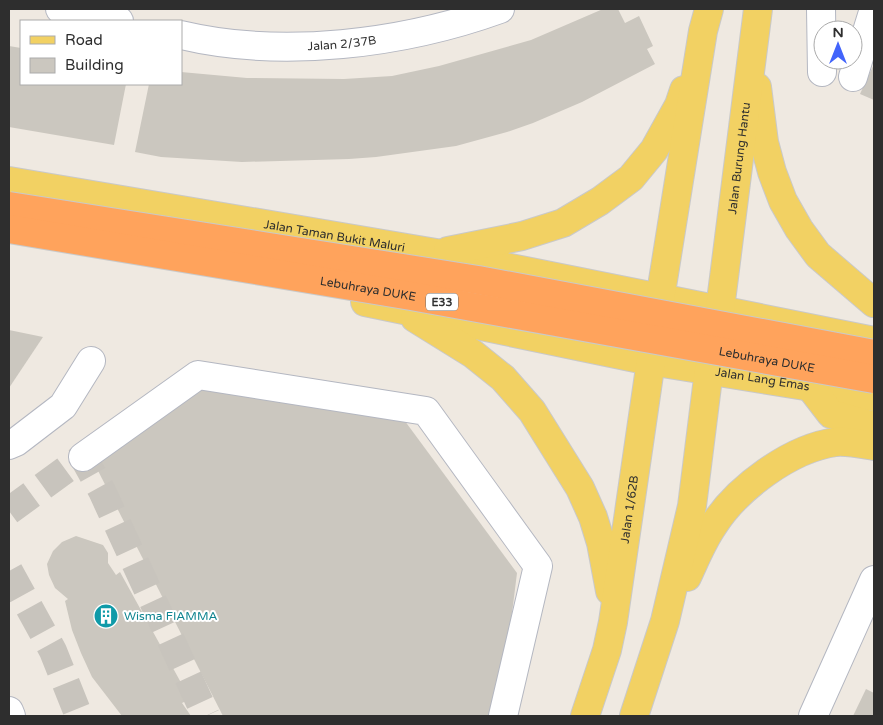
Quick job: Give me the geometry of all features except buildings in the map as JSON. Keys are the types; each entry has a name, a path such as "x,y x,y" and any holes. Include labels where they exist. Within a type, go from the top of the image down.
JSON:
{"highway":[{"name":"Lebuhraya DUKE","path":"9,206 478,280 874,354"},
{"name":"Lebuhraya DUKE","path":"9,229 411,296 874,379"}],"main road":[{"name":"Jalan Burung Hantu","path":"720,309 758,9"},
{"path":"436,253 522,236 563,223 600,201 631,178 654,150 679,105 706,20"},
{"path":"706,20 660,299 720,309 874,341"},
{"path":"752,46 764,142 772,172 783,201 799,229 818,255 874,303"},
{"name":"Jalan Taman Bukit Maluri","path":"9,181 436,253 660,299"},
{"path":"9,243 396,307 650,361"},
{"name":"Jalan 1/62B","path":"585,716 607,650 613,622 660,299"},
{"path":"396,307 473,354 503,378 532,411 580,488 593,517 606,568 613,622"},
{"path":"634,716 666,621 692,506 709,370 720,309"},
{"name":"Jalan Lang Emas","path":"650,361 874,397"},
{"path":"811,388 831,414 874,426"},
{"path":"666,621 712,526 732,501 744,490 792,456 815,447 838,442 874,446"}],"street":[{"name":"Jalan 2/37B","path":"182,36 272,47 339,44 406,35 473,19 500,9"},
{"path":"821,9 822,72"},
{"path":"853,77 874,9"},
{"path":"72,10 115,20"},
{"path":"9,445 16,442 63,406 90,361"},
{"path":"84,456 198,375 426,410 538,566 503,716"},
{"path":"813,716 874,580"},
{"path":"9,711 11,716"}],"tunnel":[{"path":"9,511 83,457 102,491 206,716"},
{"path":"9,571 53,651 79,716"}],"place":[{"name":"Wisma FIAMMA","path":"106,616"}]}
